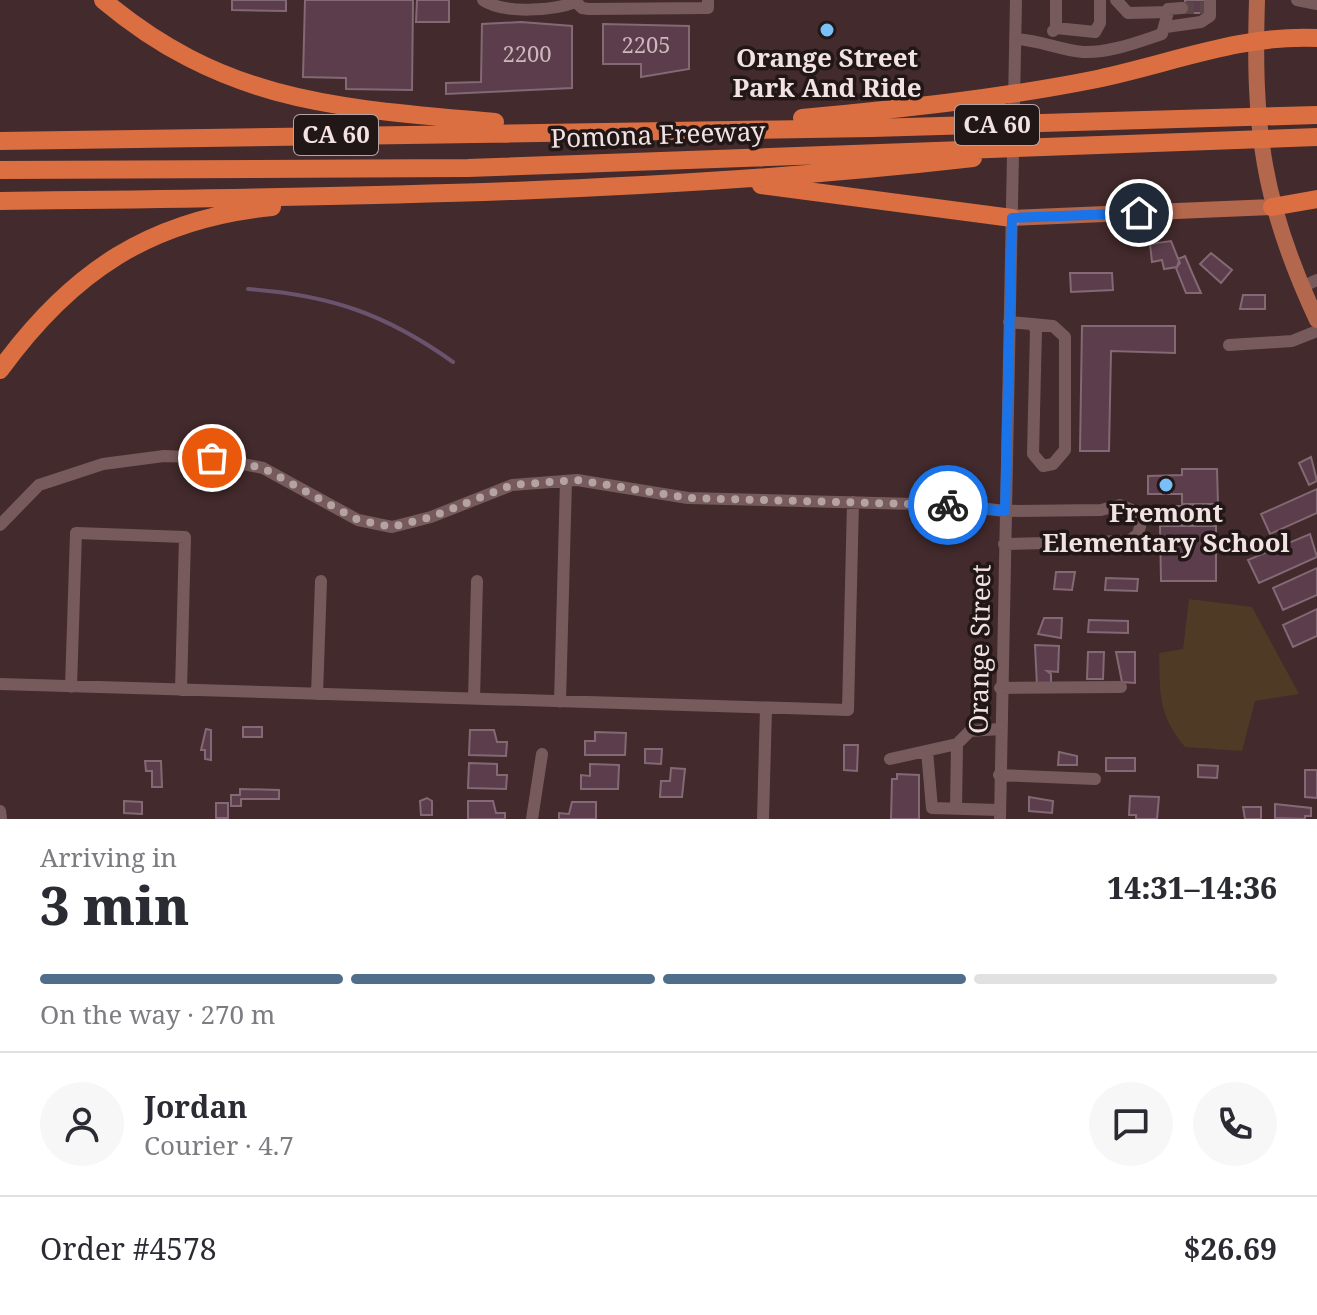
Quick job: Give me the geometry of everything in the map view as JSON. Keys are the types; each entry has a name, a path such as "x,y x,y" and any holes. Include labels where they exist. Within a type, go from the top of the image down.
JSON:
{"highway":[{"path":"103,0 132,24 182,56 230,78 281,95 333,107 585,130"},
{"path":"676,129 971,100 1164,65 1256,39 1317,38"},
{"name":"Pomona Freeway","path":"0,141 872,128 1317,115"},
{"path":"0,131 87,140"},
{"name":"Pomona Freeway","path":"0,170 468,168 1106,142 1317,137"},
{"path":"0,201 423,193 658,183 894,167 1106,142"},
{"path":"658,183 752,184 1012,218"},
{"path":"0,370 32,326 82,278 144,240 191,222 251,209 423,193"},
{"path":"1272,207 1317,199"}],"main road":[{"path":"1257,0 1257,119 1268,187 1272,207 1309,284 1317,320"},
{"path":"1012,218 1272,207"}],"street":[{"path":"483,0 496,7 563,7 575,1 589,9 639,3 708,8 708,0"},
{"name":"Orange Street","path":"1000,815 1000,688 1016,0"},
{"path":"1043,41 1056,28 1056,0"},
{"path":"1056,28 1095,32 1100,23 1100,0"},
{"path":"1016,39 1043,41 1082,52 1099,51 1162,34 1172,7 1128,13 1116,0"},
{"path":"1297,0 1317,4"},
{"path":"1166,27 1201,22 1210,16 1209,6"},
{"path":"1009,322 1032,324 1053,326 1065,337 1065,450 1061,458 1043,466 1033,454 1036,330 1032,324"},
{"path":"1229,345 1292,341 1317,331"},
{"path":"0,525 39,485 103,464 164,456 212,458 263,468 358,520 392,527 431,517 512,485 566,481 688,498 953,505 1005,511 1101,510 1120,505 1132,510 1141,527 1129,541 1004,544"},
{"path":"560,702 566,481"},
{"path":"0,684 848,710 853,502"},
{"path":"71,687 76,533 185,537 181,690"},
{"path":"317,694 321,581"},
{"path":"474,699 477,581"},
{"path":"1000,688 1121,687"},
{"path":"763,819 766,708"},
{"path":"890,759 957,744 970,731 1000,729"},
{"path":"956,809 957,744"},
{"path":"927,751 932,808 1000,815"},
{"path":"532,819 542,754"},
{"path":"999,775 1095,779"},
{"path":"0,811 1,819"}],"shaded area":[{"path":"1189,599 1252,607 1299,694 1255,701 1242,751 1185,747 1165,714 1159,653 1183,649"}],"building":[{"path":"232,0 286,0 286,11 232,10"},
{"path":"305,0 413,0 412,90 346,89 346,78 303,77"},
{"path":"417,0 449,0 449,22 416,22"},
{"path":"1185,0 1206,0 1206,13 1185,13"},
{"path":"521,22 572,26 572,88 446,94 446,83 481,82 482,24"},
{"path":"603,24 689,26 689,69 641,77 641,64 603,64"},
{"path":"1171,241 1179,261 1177,267 1164,269 1162,260 1152,262 1150,244"},
{"path":"1211,253 1232,270 1221,283 1200,264"},
{"path":"1185,256 1201,293 1186,293 1176,268 1180,263 1178,259"},
{"path":"1070,273 1112,273 1113,290 1071,292"},
{"path":"1243,295 1265,295 1265,309 1240,309"},
{"path":"1082,326 1175,326 1175,353 1111,351 1109,451 1080,451"},
{"path":"1311,457 1317,481 1309,485 1299,463"},
{"path":"1182,469 1217,469 1218,504 1182,504 1182,494 1148,494 1148,476 1182,475"},
{"path":"1317,489 1317,513 1270,534 1261,514"},
{"name":"Fremont Elementary School","path":"1173,506 1200,506 1200,525 1173,525"},
{"path":"1160,526 1216,526 1216,581 1161,581"},
{"path":"1310,534 1317,557 1259,583 1248,560"},
{"path":"1317,568 1317,595 1283,610 1273,588"},
{"path":"1056,572 1075,572 1072,590 1054,589"},
{"path":"1106,578 1138,579 1137,591 1105,590"},
{"path":"1317,609 1317,636 1293,647 1283,625"},
{"path":"1044,618 1062,618 1061,638 1038,634"},
{"path":"1089,620 1128,621 1128,633 1088,632"},
{"path":"1035,645 1059,646 1058,672 1047,671 1051,674 1051,686 1037,686"},
{"path":"1088,652 1104,652 1103,679 1087,679"},
{"path":"1116,652 1135,652 1135,683 1122,682"},
{"path":"243,727 262,727 262,737 243,737"},
{"path":"206,729 211,730 211,760 205,759 205,750 201,750"},
{"path":"470,730 494,730 497,742 507,742 506,756 469,755"},
{"path":"595,732 626,733 625,755 585,755 585,741 595,741"},
{"path":"844,745 858,745 857,771 844,770"},
{"path":"645,749 662,749 661,764 645,763"},
{"path":"1059,752 1077,756 1077,765 1058,765"},
{"path":"1106,758 1135,758 1135,771 1106,771"},
{"path":"145,761 161,761 162,787 152,787 152,771 146,771"},
{"path":"469,763 497,764 497,775 507,775 506,789 468,788"},
{"path":"590,764 619,765 618,789 581,789 581,775 590,776"},
{"path":"1198,765 1218,766 1217,778 1198,777"},
{"path":"671,768 685,769 682,797 660,797 661,781 670,781"},
{"path":"1305,770 1317,770 1317,798 1305,797"},
{"path":"897,774 919,775 919,819 891,819 892,779 897,779"},
{"path":"240,789 279,790 279,799 241,799 241,806 231,806 231,795 240,795"},
{"path":"1130,796 1159,797 1157,819 1136,819 1136,815 1129,815"},
{"path":"1029,797 1053,801 1052,813 1029,811"},
{"path":"427,798 432,801 432,815 421,815 420,801"},
{"path":"124,801 142,802 142,814 124,813"},
{"path":"468,801 493,801 496,813 505,813 505,819 468,819"},
{"path":"572,802 596,802 596,819 559,819 559,813 569,814"},
{"path":"216,803 228,803 228,818 216,818"},
{"path":"1275,804 1311,808 1311,816 1305,816 1305,819 1275,818"},
{"path":"1243,807 1261,807 1261,819 1245,819"}],"waterway":[{"path":"248,289 305,296 356,310 404,331 453,362"}],"tunnel":[{"path":"1182,8 1207,8"}],"way so far":[{"path":"212,458 263,468 358,520 392,527 431,517 472,498 512,485 577,480 688,498 948,505"}],"place":[{"name":"Orange Street Park And Ride","path":"827,30"},
{"name":"Fremont Elementary School","path":"1166,485"}],"route":[{"path":"948,505 1005,511 1012,218 1139,213"}]}
